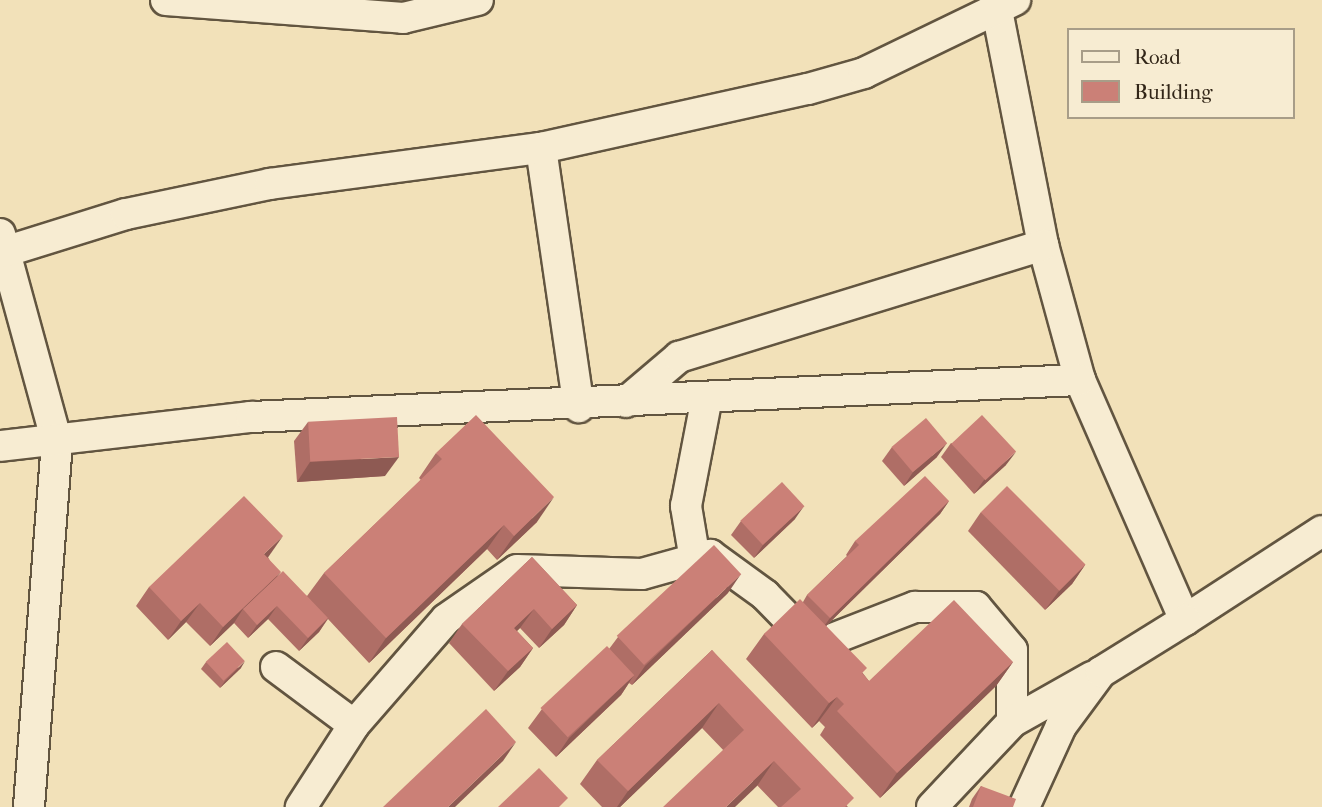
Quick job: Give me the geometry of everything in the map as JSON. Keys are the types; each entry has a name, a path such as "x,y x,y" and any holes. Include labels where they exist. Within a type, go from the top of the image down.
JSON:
{"street":[{"path":"166,0 403,18 478,0"},
{"path":"29,807 57,442 2,243 270,184 541,148 864,73 1002,1 1043,245 1080,380 1185,620"},
{"path":"541,148 579,407"},
{"path":"626,402 679,357 1043,245"},
{"path":"0,446 57,442 251,417 579,407 626,402 706,402 1080,380"},
{"path":"695,560 686,506 706,402"},
{"path":"932,807 1012,722 1101,672 1322,531"},
{"path":"315,799 354,724 446,619 517,570 642,574 710,555 724,561 810,641 822,643 915,607 976,607 1012,650 1012,722"},
{"path":"276,667 354,724"},
{"path":"1024,807 1061,726 1101,672"}],"building":[{"path":"476,415 554,497 514,536 504,525 386,638 324,573 442,459 436,453"},
{"path":"982,415 1016,452 985,480 951,444"},
{"path":"397,417 399,457 310,462 308,422"},
{"path":"926,418 947,443 913,472 892,447"},
{"path":"925,476 949,501 830,618 807,595 859,545 855,541"},
{"path":"782,482 805,506 763,545 740,521"},
{"path":"1007,486 1085,564 1059,591 981,512"},
{"path":"244,496 283,536 264,554 281,572 223,627 200,603 181,621 149,587"},
{"path":"714,545 741,574 644,665 617,636"},
{"path":"532,557 577,605 552,629 534,609 514,628 533,648 508,671 462,624"},
{"path":"283,571 328,618 308,638 277,606 257,625 243,609"},
{"path":"800,599 867,668 862,673 869,681 954,600 1013,662 897,773 837,711 844,704 837,697 829,703 764,634"},
{"path":"227,642 245,661 224,681 206,662"},
{"path":"607,646 634,675 568,737 540,708"},
{"path":"712,650 854,798 845,807 781,807 801,789 774,761 726,807 663,807 744,730 719,703 628,791 597,760"},
{"path":"486,709 516,742 448,807 383,807"},
{"path":"539,768 568,798 559,807 498,807"},
{"path":"981,786 1016,799 1013,807 973,807"}]}
